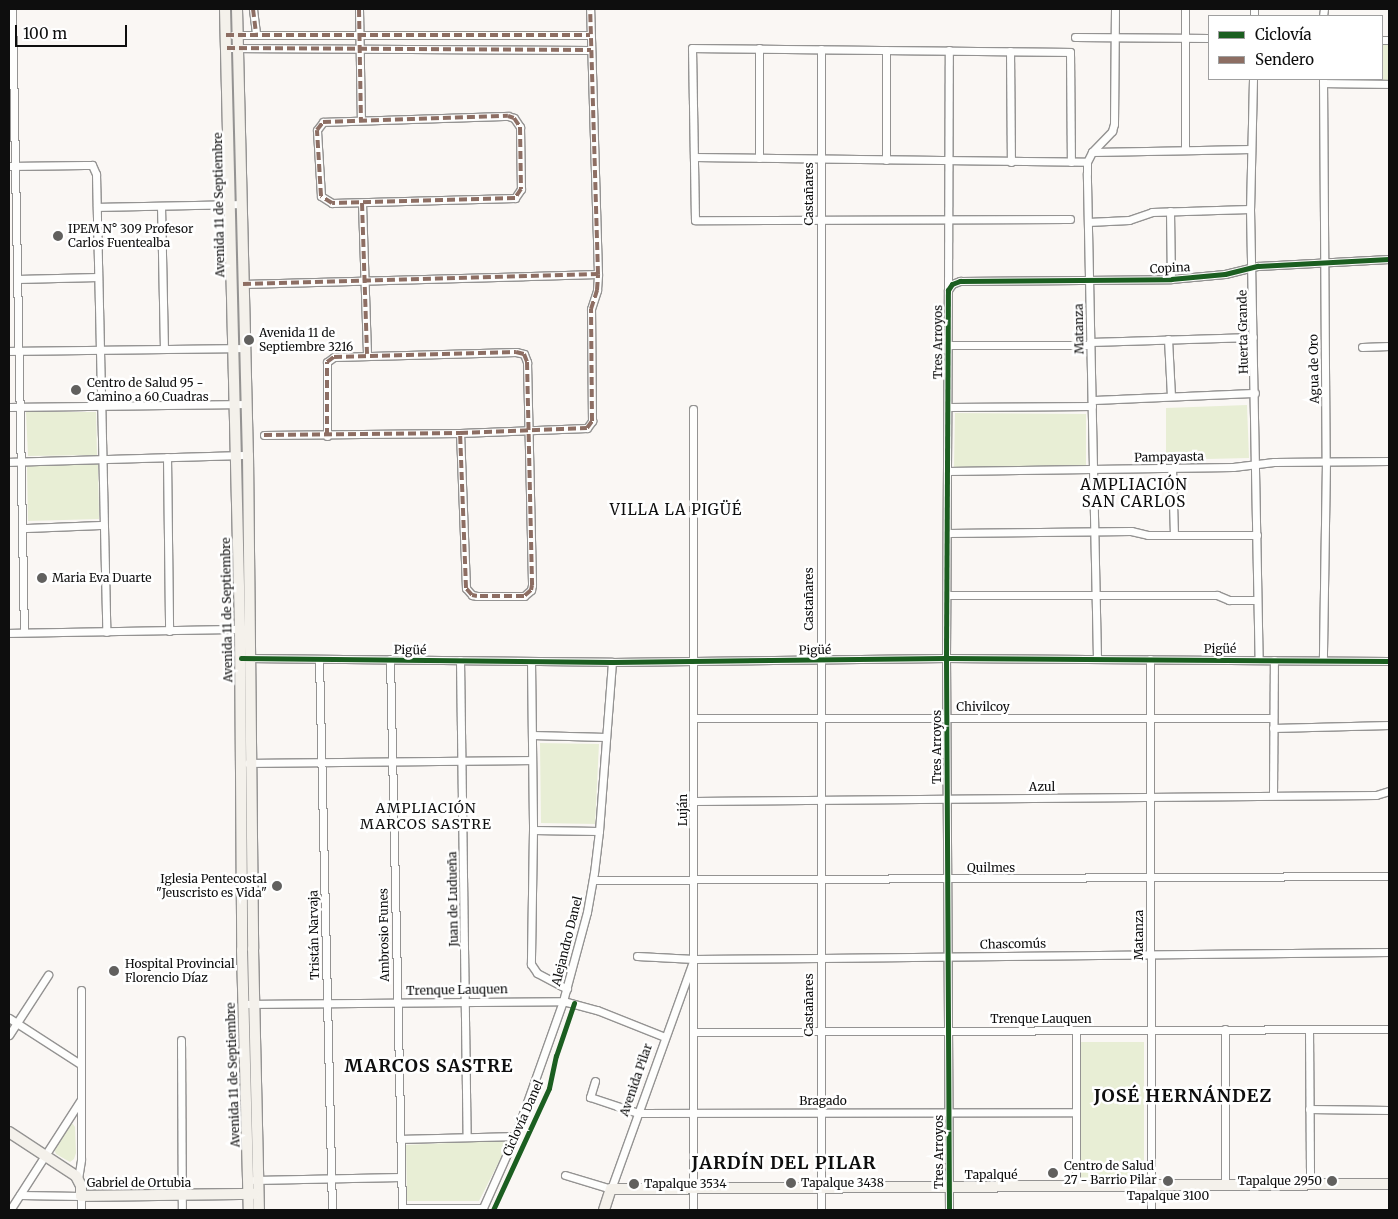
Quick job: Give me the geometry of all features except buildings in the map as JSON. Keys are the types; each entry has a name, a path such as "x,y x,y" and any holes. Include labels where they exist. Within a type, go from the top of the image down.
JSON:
{"main road":[{"name":"Avenida 11 de Septiembre","path":"226,9 226,35 243,284 235,404 246,658 243,1004 253,1180"},
{"name":"Avenida 11 de Septiembre","path":"237,9 239,348 246,404 248,455 245,629"},
{"name":"Avenida 11 de Septiembre","path":"246,763 255,1003 253,1194 249,1210"},
{"path":"9,1132 78,1179 81,1196"},
{"name":"Tapalqué","path":"611,1189 1389,1184"},
{"name":"Avenida Pilar","path":"604,1210 611,1189"},
{"name":"Avenida 11 de Septiembre","path":"253,1194 259,1210"},
{"name":"Gabriel de Ortubia","path":"81,1196 253,1194"}],"street":[{"path":"12,9 13,166 23,462 24,632"},
{"path":"254,9 256,34"},
{"path":"359,9 361,119"},
{"path":"264,435 327,436 460,433 582,429 591,426 591,309 597,290 598,274 590,9"},
{"name":"Matanza","path":"1097,659 1087,162 1092,152 1112,131 1114,124 1115,9"},
{"path":"1185,9 1185,150"},
{"path":"226,35 590,35"},
{"path":"1075,37 1208,38"},
{"path":"227,48 360,47 590,50"},
{"path":"1070,219 695,220 692,48 1070,52 1071,162"},
{"path":"759,48 759,158"},
{"name":"Castañares","path":"821,49 821,1210"},
{"path":"886,50 886,160"},
{"name":"Tres Arroyos","path":"949,50 948,219 950,287 946,658 949,1210"},
{"path":"1010,51 1011,162"},
{"name":"Huerta Grande","path":"1252,80 1250,210 1258,659"},
{"path":"1323,81 1389,84"},
{"name":"Agua de Oro","path":"1323,81 1326,461 1323,660"},
{"path":"514,118 520,127 521,188 518,196 511,200 362,203 332,203 321,196 318,130 328,120 514,118"},
{"path":"1092,152 1251,149"},
{"path":"694,158 1087,162"},
{"path":"13,166 92,166 96,174 106,632"},
{"path":"362,203 367,354"},
{"path":"97,207 237,205"},
{"path":"161,206 164,349"},
{"path":"1088,222 1129,220 1152,212 1250,210"},
{"path":"1170,212 1171,279"},
{"name":"Copina","path":"950,287 960,281 1171,279 1225,274 1252,267 1389,259"},
{"path":"243,284 598,274"},
{"path":"17,279 98,277"},
{"path":"948,345 1090,343 1253,337"},
{"path":"1168,339 1171,396"},
{"path":"1362,347 1389,346"},
{"path":"9,351 239,348"},
{"path":"327,436 327,362 334,357 367,354 516,352 524,354 527,362 532,585 531,590 524,596 477,596 472,595 466,588 460,433"},
{"path":"948,407 1092,403 1171,396 1254,393"},
{"path":"9,407 246,404"},
{"name":"Luján","path":"693,409 693,1210"},
{"path":"9,462 248,455"},
{"path":"167,457 169,631"},
{"name":"Pampayasta","path":"948,471 1232,467 1326,461 1389,461"},
{"path":"1172,468 1174,535"},
{"path":"24,528 103,525"},
{"path":"948,532 1131,531 1148,535 1257,535"},
{"path":"947,595 1096,594 1217,596 1229,600 1257,600"},
{"path":"9,632 245,629"},
{"name":"Pigüé","path":"246,658 612,662 946,658 1389,661"},
{"name":"Tristán Narvaja","path":"319,658 332,1210"},
{"name":"Ambrosio Funes","path":"390,659 402,1209"},
{"name":"Matanza","path":"1150,659 1151,1210"},
{"name":"Juan de Ludueña","path":"460,660 467,1137"},
{"path":"1273,794 1274,660"},
{"path":"531,661 533,830 531,964 537,973 567,989"},
{"name":"Alejandro Danel","path":"482,1209 515,1136 564,1001 593,880 599,831 612,662"},
{"name":"Chivilcoy","path":"693,718 1273,718"},
{"path":"1273,728 1389,725"},
{"path":"532,735 606,737"},
{"path":"246,763 532,760"},
{"name":"Azul","path":"694,800 1150,798 1273,794 1376,795 1389,792"},
{"path":"533,830 599,831"},
{"name":"Quilmes","path":"593,880 948,880 1389,876"},
{"name":"Chascomús","path":"637,956 694,959 1389,952"},
{"name":"Avenida Pilar","path":"611,1189 694,959"},
{"path":"9,1035 48,974"},
{"path":"78,1179 81,1159 81,990"},
{"name":"Trenque Lauquen","path":"243,1004 564,1001 597,1010 665,1037"},
{"path":"9,1018 80,1064"},
{"name":"Trenque Lauquen","path":"693,1032 1389,1028"},
{"path":"1225,1029 1225,1186"},
{"path":"1309,1029 1310,1185"},
{"path":"1076,1030 1076,1187"},
{"path":"181,1040 182,1210"},
{"name":"Bragado","path":"595,1081 590,1098 638,1113 1076,1112"},
{"path":"10,1210 80,1101"},
{"path":"1310,1109 1389,1110"},
{"path":"400,1139 515,1136"},
{"name":"Tapalqué","path":"565,1175 611,1189"},
{"path":"253,1180 402,1177"},
{"name":"Gabriel de Ortubia","path":"20,1195 81,1196"},
{"path":"81,1196 81,1210"},
{"path":"402,1209 482,1209"}],"green space":[{"path":"1383,45 1389,45 1389,84 1331,83 1331,80 1383,80"},
{"path":"1247,405 1249,458 1166,460 1166,408"},
{"path":"26,412 96,412 97,455 28,456"},
{"path":"955,413 1086,414 1086,468 954,467"},
{"path":"98,463 99,519 28,521 27,466"},
{"path":"540,743 599,744 595,824 541,823"},
{"path":"1080,1042 1144,1042 1144,1187 1080,1187"},
{"path":"72,1123 75,1127 76,1153 74,1159 70,1162 56,1154 54,1149"},
{"path":"510,1140 479,1201 407,1201 406,1145"}],"marked path":[{"path":"253,9 256,34"},
{"path":"359,9 361,119"},
{"path":"243,284 598,274 590,9"},
{"path":"226,35 590,35"},
{"path":"227,48 591,50"},
{"path":"508,116 514,118 520,127 521,189 515,198 332,203 321,196 317,130 323,122 508,116"},
{"path":"362,203 367,354"},
{"path":"264,435 460,433 587,428 592,421 591,309 597,290 598,274"},
{"path":"327,436 327,362 334,357 516,352 524,354 527,362 532,585 531,590 524,596 477,596 472,595 466,588 460,433"}],"cycle path":[{"path":"949,1210 946,658 948,290 952,284 960,281 1171,279 1225,274 1258,266 1389,259"},
{"path":"241,658 612,662 946,658 1389,661"},
{"name":"Ciclovía Danel","path":"493,1210 549,1088 556,1056 574,1003"}],"place":[{"name":"IPEM N° 309 Profesor Carlos Fuentealba","path":"58,236"},
{"name":"Avenida 11 de Septiembre 3216","path":"249,340"},
{"name":"Centro de Salud 95 - Camino a 60 Cuadras","path":"76,390"},
{"name":"Maria Eva Duarte","path":"42,578"},
{"name":"Iglesia Pentecostal \"Jeuscristo es Vida\"","path":"277,886"},
{"name":"Hospital Provincial Florencio Díaz","path":"114,971"},
{"name":"Centro de Salud 27 - Barrio Pilar","path":"1053,1173"},
{"name":"Tapalque 3100","path":"1168,1181"},
{"name":"Tapalque 2950","path":"1332,1181"},
{"name":"Tapalque 3438","path":"791,1183"},
{"name":"Tapalque 3534","path":"634,1184"}],"district":[{"name":"AMPLIACIÓN SAN CARLOS","path":"1134,492"},
{"name":"VILLA LA PIGÜÉ","path":"676,510"},
{"name":"AMPLIACIÓN MARCOS SASTRE","path":"426,816"},
{"name":"MARCOS SASTRE","path":"429,1066"},
{"name":"JOSÉ HERNÁNDEZ","path":"1183,1096"},
{"name":"JARDÍN DEL PILAR","path":"784,1163"}]}
